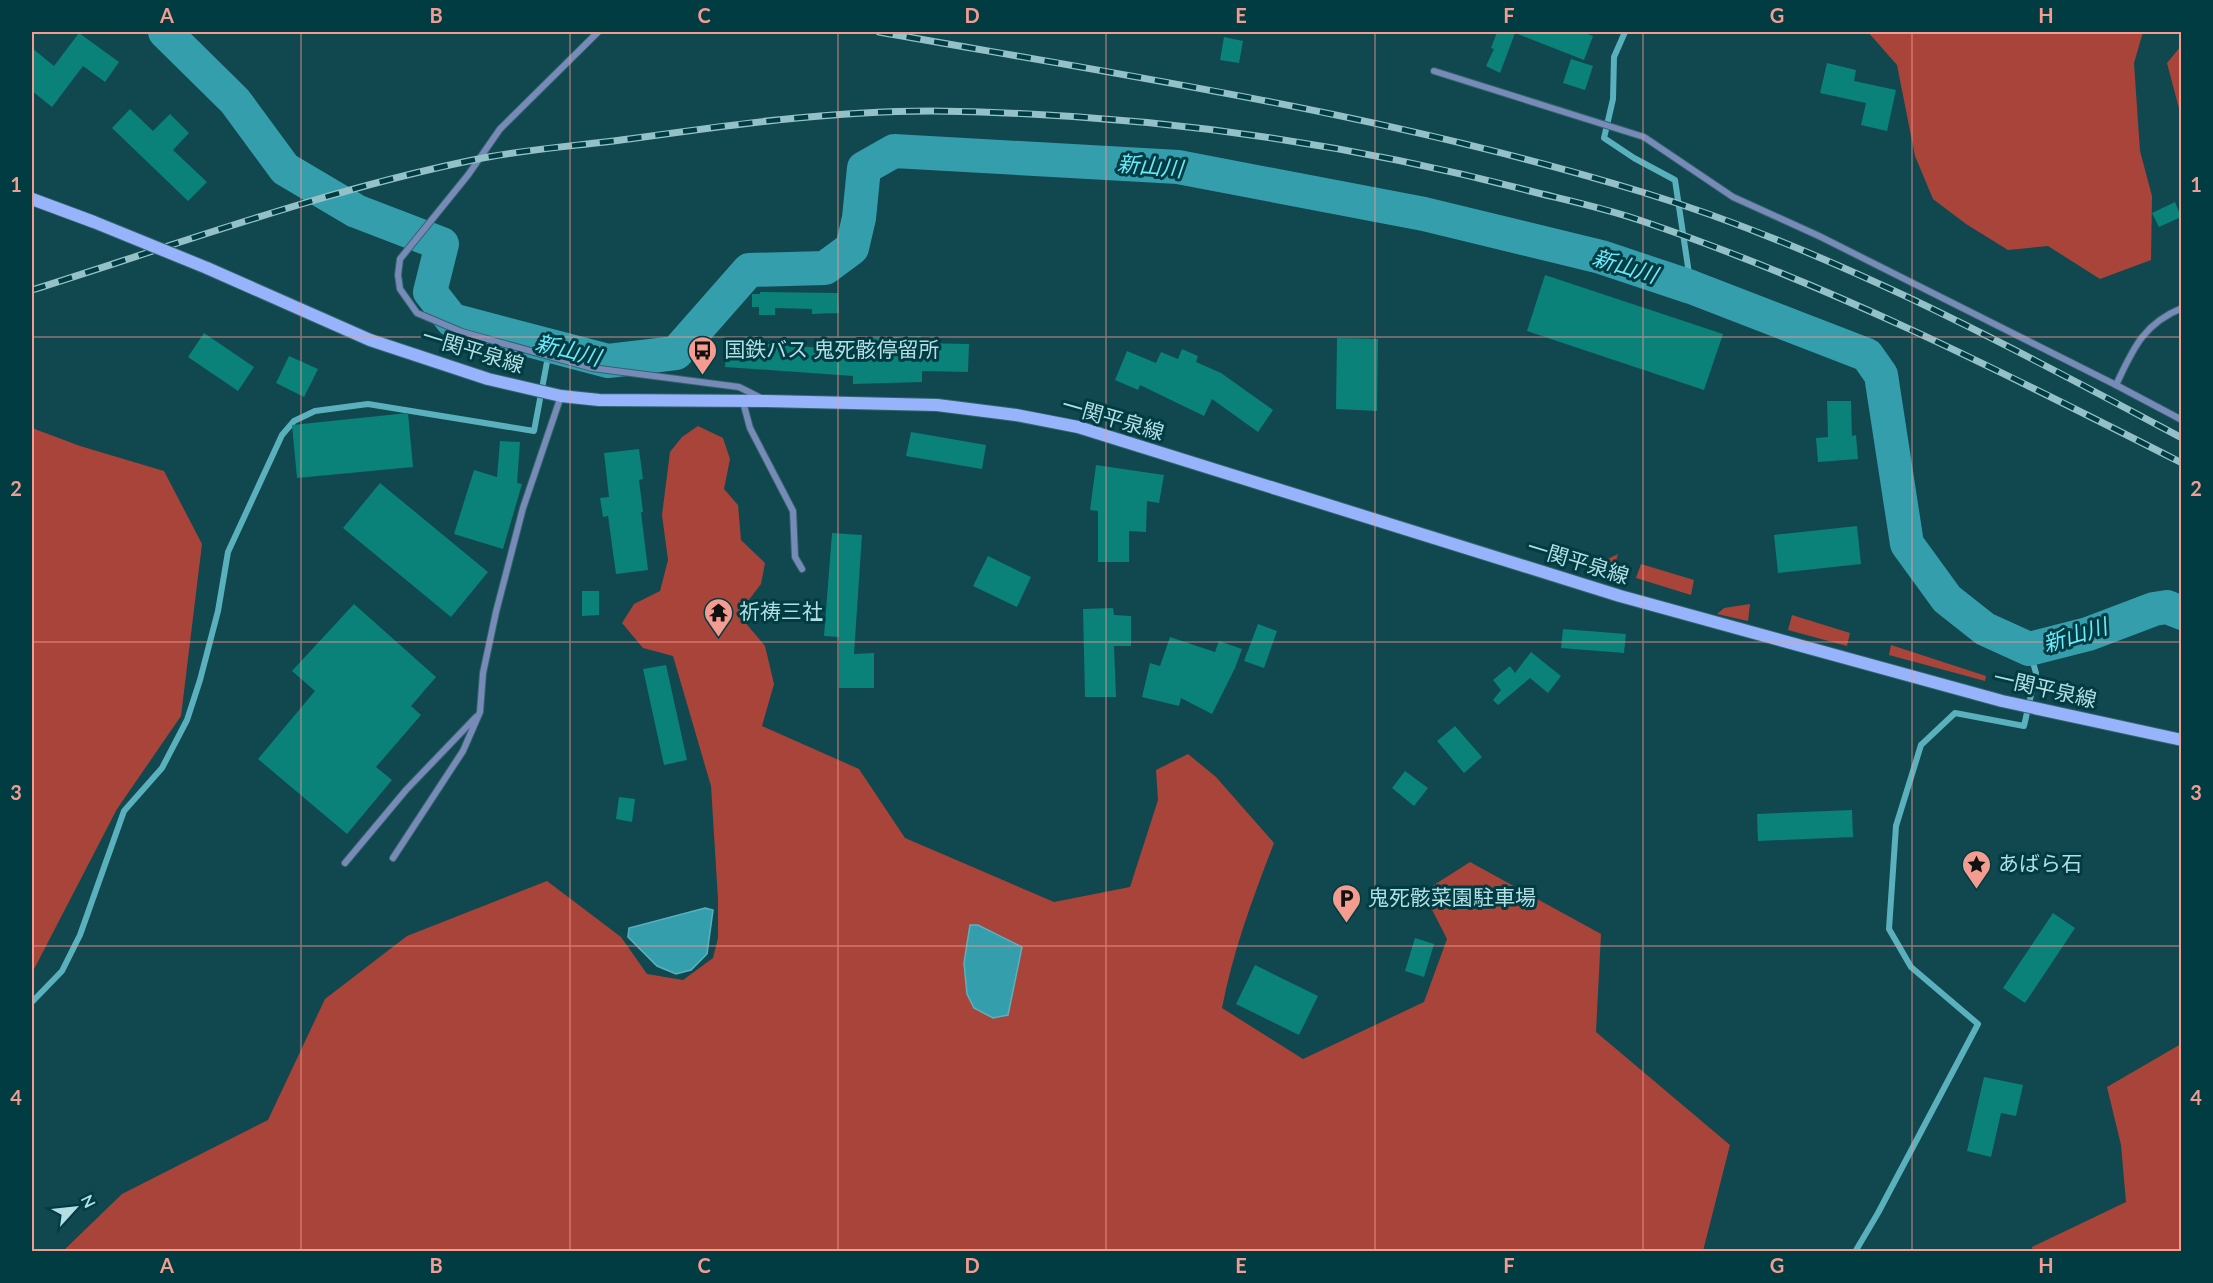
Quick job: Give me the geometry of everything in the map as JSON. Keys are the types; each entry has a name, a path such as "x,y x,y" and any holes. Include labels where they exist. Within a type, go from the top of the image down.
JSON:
{"main road":[{"name":"一関平泉線","path":"32,199 207,268 370,340 488,379 561,396 599,400 937,405 1016,415 1078,428 1620,596 2002,701 2181,740"}],"street":[{"path":"598,32 500,129 468,175 400,259 398,275 400,289 417,314 462,332 592,368 739,387 766,401"},
{"path":"1434,71 1644,137 1732,197 1819,236 2181,420"},
{"path":"2116,385 2134,346 2163,316 2181,308"},
{"path":"393,858 463,751 480,712 483,673 499,601 524,508 561,396"},
{"path":"743,402 750,428 794,511 795,557 802,569"},
{"path":"345,863 406,790 480,712"}],"shaded area":[{"path":"1868,32 2143,32 2134,63 2140,151 2152,196 2151,260 2100,279 2048,246 2008,250 1966,224 1933,199 1915,156 1897,65"},
{"path":"2181,46 2181,116 2167,63"},
{"path":"698,426 723,438 730,459 724,489 738,505 741,540 765,563 761,584 738,614 765,646 774,684 762,726 859,769 905,838 1054,902 1130,887 1158,800 1156,770 1188,754 1216,777 1274,843 1238,945 1222,1008 1303,1059 1424,1002 1447,939 1423,892 1470,862 1601,934 1596,1032 1730,1145 1703,1251 62,1252 122,1194 268,1120 325,999 407,936 547,881 621,937 647,974 683,980 713,958 718,938 718,899 711,786 673,656 643,648 622,623 634,604 660,591 668,560 662,515 670,452 682,437"},
{"path":"32,428 80,446 164,471 202,544 181,716 117,809 32,973"},
{"path":"1618,554 1612,574 1592,567"},
{"path":"1641,564 1694,580 1691,595 1636,578"},
{"path":"1750,604 1748,621 1717,614 1724,608"},
{"path":"1792,615 1850,633 1847,646 1788,630"},
{"path":"1891,645 1986,676 1985,681 1889,655"},
{"path":"2181,1044 2181,1251 2033,1251 2032,1247 2126,1202 2121,1145 2107,1087"}],"water":[{"path":"705,908 713,910 707,954 691,970 676,974 657,966 628,937 629,928"},
{"path":"970,925 978,925 1022,947 1008,1015 993,1018 974,1008 967,994 964,963"}],"building":[{"path":"1497,32 1582,32 1593,36 1584,60 1515,33 1500,73 1486,66 1494,49 1491,48"},
{"path":"79,33 119,62 105,82 83,66 52,107 32,91 32,48 54,66"},
{"path":"1224,37 1243,41 1239,63 1220,60"},
{"path":"1571,59 1593,66 1585,90 1563,83"},
{"path":"1827,63 1856,70 1854,81 1896,90 1887,131 1861,125 1866,103 1820,93"},
{"path":"130,109 153,131 170,114 189,133 173,150 207,182 188,201 112,128"},
{"path":"2175,202 2181,217 2159,227 2152,213"},
{"path":"1545,275 1723,334 1704,390 1527,331"},
{"path":"760,292 838,293 839,313 812,314 812,309 775,308 775,315 759,315 759,307 752,307 752,294 760,294"},
{"path":"204,333 254,367 238,391 188,357"},
{"path":"921,336 921,343 969,344 968,372 922,371 922,382 853,384 853,376 725,367 727,341 852,350 852,339"},
{"path":"1337,338 1378,339 1377,411 1336,409"},
{"path":"1182,349 1198,356 1196,362 1221,373 1273,410 1258,432 1212,399 1204,416 1140,385 1138,390 1115,380 1127,351 1156,363 1161,352 1178,359"},
{"path":"289,356 318,369 304,397 276,383"},
{"path":"1827,401 1851,401 1852,436 1856,435 1858,459 1818,462 1816,438 1828,437"},
{"path":"408,413 413,467 297,478 292,425"},
{"path":"911,432 986,445 982,469 906,456"},
{"path":"500,441 520,442 517,483 522,484 503,549 454,534 474,470 497,477"},
{"path":"639,449 643,479 639,480 643,512 641,512 648,570 616,574 608,516 603,517 600,498 609,497 604,453"},
{"path":"1096,465 1164,475 1159,503 1147,501 1146,532 1129,531 1129,562 1098,562 1098,511 1090,510"},
{"path":"380,483 488,572 451,617 343,528"},
{"path":"1857,526 1861,564 1778,573 1774,535"},
{"path":"832,533 862,535 854,654 874,653 874,688 839,688 839,637 824,636"},
{"path":"988,556 1031,577 1017,607 973,586"},
{"path":"582,591 599,591 599,615 582,616"},
{"path":"354,604 436,677 411,706 421,715 376,767 392,780 347,834 258,759 315,691 292,671"},
{"path":"1113,608 1114,615 1131,616 1131,646 1114,646 1116,697 1085,697 1083,609"},
{"path":"1258,624 1277,631 1264,668 1244,661"},
{"path":"1563,629 1626,634 1624,653 1561,648"},
{"path":"1170,637 1215,652 1219,641 1242,649 1212,714 1181,698 1179,706 1142,697 1150,663 1160,666"},
{"path":"1531,652 1561,676 1548,693 1530,678 1498,705 1493,700 1501,690 1493,680 1510,666 1515,673"},
{"path":"666,665 687,760 664,765 643,669"},
{"path":"1455,726 1482,757 1464,773 1437,741"},
{"path":"1405,771 1428,788 1414,806 1392,788"},
{"path":"619,797 635,799 632,822 616,819"},
{"path":"1852,810 1853,837 1758,841 1757,814"},
{"path":"2053,913 2075,928 2025,1003 2003,988"},
{"path":"1415,938 1434,944 1424,977 1405,971"},
{"path":"1255,965 1318,996 1299,1035 1236,1004"},
{"path":"1984,1077 2023,1085 2016,1116 2001,1113 1991,1157 1967,1151"}],"waterway":[{"name":"新山川","path":"165,32 235,101 285,169 356,211 442,244 430,292 452,320 608,361 676,353 749,270 825,268 852,248 859,218 864,168 894,151 1178,167 1424,214 1601,257 1691,287 1867,355 1881,375 1907,544 1947,599 1985,629 2029,649 2088,634 2154,609 2167,607 2182,613"},
{"path":"1625,32 1614,57 1613,99 1604,138 1634,158 1675,180 1691,287"},
{"path":"32,1002 62,971 80,935 124,811 162,768 187,720 218,611 228,552 282,435 294,421 315,411 368,404 534,431 550,346"},
{"path":"1855,1252 1978,1024 1911,967 1889,929 1896,826 1921,745 1955,713 2024,726 2036,673 2029,649"}],"railway":[{"path":"879,32 1167,82 1359,120 1454,141 1642,192 1713,215 1850,271 2051,368 2182,438"},
{"path":"32,290 306,203 361,187 492,156 742,124 855,113 931,111 1082,117 1233,133 1383,157 1585,204 1626,216 1778,272 1915,331 2182,463"}],"place":[{"name":"国鉄バス 鬼死骸停留所","path":"703,376"},
{"name":"祈祷三社","path":"718,638"},
{"name":"あばら石","path":"1977,890"},
{"name":"鬼死骸菜園駐車場","path":"1347,924"}]}
